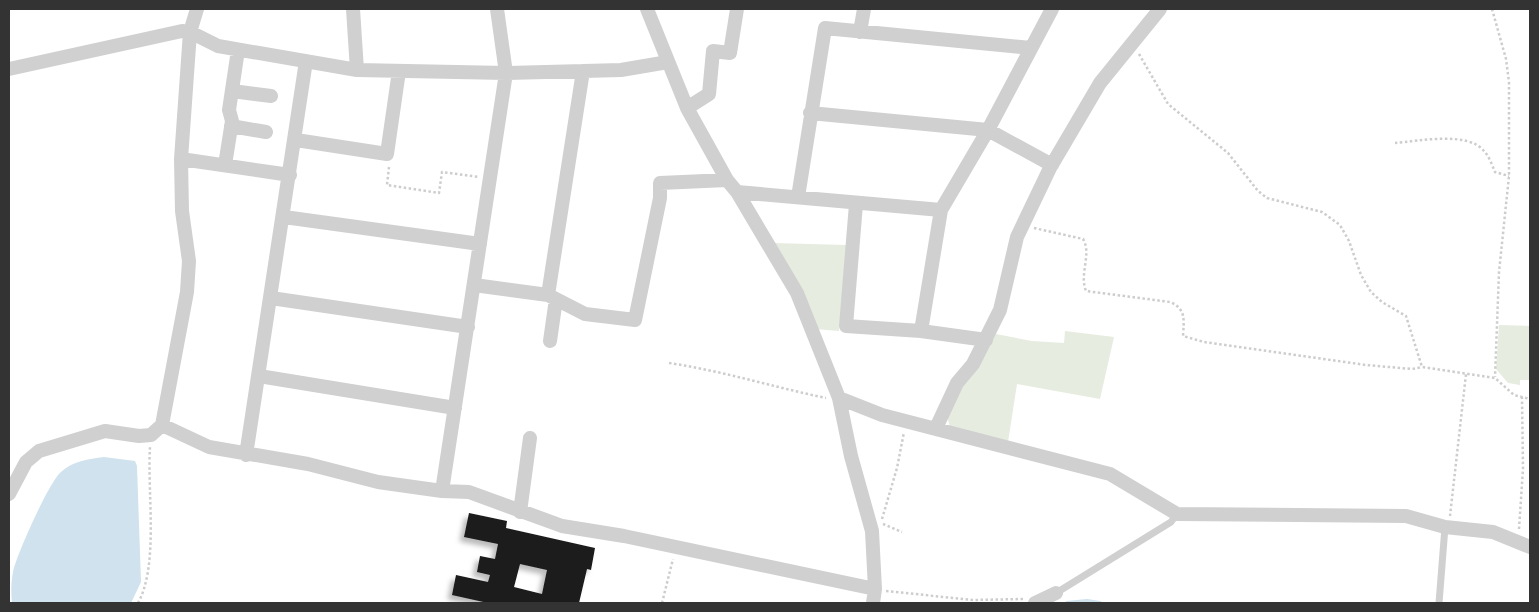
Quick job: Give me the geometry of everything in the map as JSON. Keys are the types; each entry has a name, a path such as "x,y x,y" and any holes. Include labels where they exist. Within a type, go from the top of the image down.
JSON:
{"street":[{"path":"9,494 26,462 39,451 105,431 139,436 151,435 162,425 187,292 189,261 182,211 181,159 190,32 197,9"},
{"path":"353,9 356,70"},
{"path":"442,491 506,73 496,9"},
{"path":"647,9 687,108 727,180 737,192 797,293 839,398 851,456 872,532 875,589 873,603"},
{"path":"687,108 709,94 713,51 730,54 737,9"},
{"path":"860,32 864,9"},
{"path":"921,331 941,210 988,130 1052,9"},
{"path":"936,428 957,382 973,364 1000,310 1017,237 1052,165 1100,83 1160,9"},
{"path":"798,197 825,28 1031,48"},
{"path":"9,69 182,31 190,32 218,46 356,70 506,73 621,70 668,62"},
{"path":"225,165 231,126 229,110 238,50"},
{"path":"246,455 296,140 306,61"},
{"path":"296,140 387,154 399,71"},
{"path":"550,341 552,297 583,71"},
{"path":"232,91 271,96"},
{"path":"810,113 988,130 1052,165"},
{"path":"231,126 266,132"},
{"path":"181,159 290,174"},
{"path":"474,286 552,297 585,314 635,320 660,198 660,183 727,180"},
{"path":"737,192 941,210"},
{"path":"856,204 846,326 921,331 986,340"},
{"path":"284,217 480,244"},
{"path":"271,298 468,327"},
{"path":"259,376 455,408"},
{"path":"839,398 882,415 1110,474 1177,514 1406,516 1447,527 1493,532 1524,544"},
{"path":"162,425 209,447 246,455 308,464 378,482 442,491 470,492 562,526 676,547 875,589"},
{"path":"520,512 530,438"}],"lane":[{"path":"1045,598 1171,522 1177,514"},
{"path":"1439,603 1447,527"}],"path":[{"path":"1492,9 1506,59 1508,74 1509,176 1499,272 1495,378"},
{"path":"1133,44 1168,104 1228,153 1258,190 1267,198 1322,212 1340,226 1349,241 1361,275 1371,292 1382,302 1406,316 1422,367"},
{"path":"1396,143 1455,139 1472,141 1484,150 1495,172 1509,176"},
{"path":"387,154 390,158 387,185 439,193 442,172 490,178"},
{"path":"1024,223 1037,229 1083,239 1087,245 1082,283 1086,291 1170,302 1177,305 1183,311 1183,336 1204,342 1366,365 1412,369 1422,367 1495,378 1514,395 1530,399"},
{"path":"670,363 721,371 782,389 839,398"},
{"path":"1447,527 1466,374"},
{"path":"1522,397 1524,544"},
{"path":"902,532 881,524 897,468 906,421"},
{"path":"138,603 144,591 149,570 151,435"},
{"path":"662,603 676,547"},
{"path":"875,589 915,595 938,595 973,600 1045,598"}],"shaded area":[{"path":"772,243 847,245 839,331 815,329"},
{"path":"1499,325 1530,326 1530,377 1529,380 1520,380 1520,385 1508,383 1496,369"},
{"path":"1065,331 1114,337 1100,399 1017,384 1008,442 950,426 947,417 961,388 996,334 1032,341 1064,343"}],"water":[{"path":"104,457 135,461 137,466 141,582 131,603 12,603 11,592 15,564 49,490 61,472 66,468 76,463"}],"building":[{"path":"469,513 507,521 506,528 595,548 591,570 587,569 579,603 488,603 452,595 456,575 488,582 490,575 477,572 480,556 495,559 498,544 464,537","holes":["520,564 547,570 542,594 514,587"]}],"waterway":[{"path":"1067,603 1087,601 1100,603"}]}
